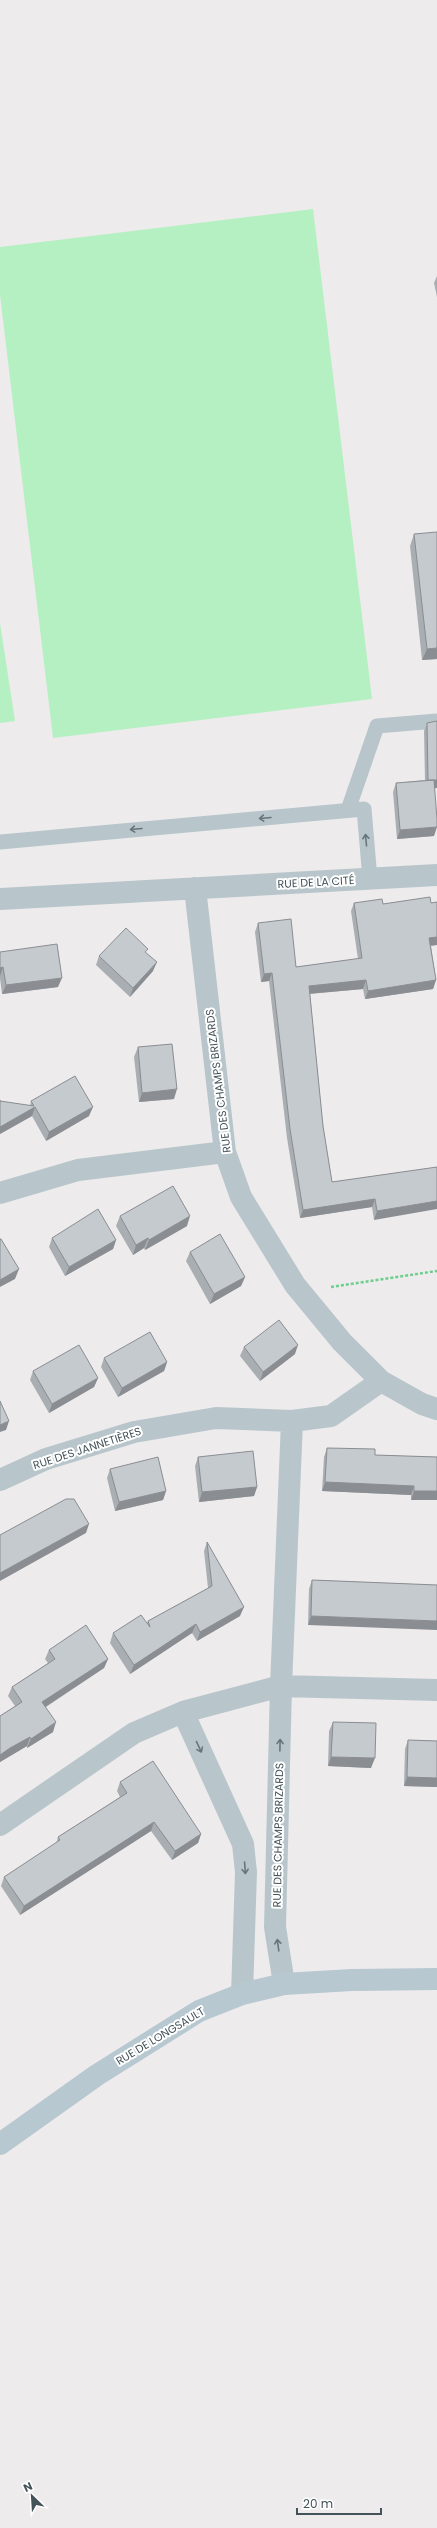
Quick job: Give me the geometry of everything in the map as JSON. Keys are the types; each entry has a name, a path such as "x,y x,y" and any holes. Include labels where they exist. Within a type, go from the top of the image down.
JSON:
{"street":[{"name":"RUE DE LA CITÉ","path":"195,888 437,875"},
{"path":"0,899 195,888"},
{"name":"RUE DES CHAMPS BRIZARDS","path":"195,888 225,1152 241,1198 295,1285 342,1342 381,1381 422,1404 437,1409"},
{"path":"0,1193 78,1170 225,1152"},
{"name":"RUE DES JANNETIÈRES","path":"0,1480 46,1459 134,1432 216,1418 292,1421 331,1416 381,1381"},
{"name":"RUE DES CHAMPS BRIZARDS","path":"284,1984 275,1927 281,1686 292,1421"},
{"path":"0,1825 134,1733 182,1712 281,1686 437,1690"},
{"path":"182,1712 243,1844 246,1872 242,1994"},
{"name":"RUE DE LONGSAULT","path":"0,2144 97,2075 199,2011 242,1994 284,1984 352,1980 437,1979"}],"lane":[{"path":"348,810 377,726 437,721"},
{"path":"0,842 364,809 370,879"}],"path":[{"path":"325,1288 437,1271"}],"green space":[{"path":"313,209 372,699 53,738 0,295 0,247"},
{"path":"0,623 15,721 0,723"}],"building":[{"path":"437,532 437,648 427,649 414,534"},
{"path":"437,721 437,780 428,780 427,723"},
{"path":"434,780 437,827 400,830 396,783"},
{"path":"430,897 431,903 437,902 437,937 429,938 436,980 368,991 366,980 309,986 323,1126 332,1182 437,1167 437,1201 377,1211 375,1199 303,1210 290,1129 272,973 264,974 258,923 291,919 296,967 362,958 354,903 382,899 383,904"},
{"path":"126,928 148,949 145,952 157,962 133,988 99,956"},
{"path":"57,944 62,978 6,985 3,967 0,968 0,952"},
{"path":"172,1044 177,1089 142,1093 138,1047"},
{"path":"75,1076 93,1107 49,1132 35,1107 0,1127 0,1101 34,1106 31,1101"},
{"path":"173,1186 190,1216 149,1240 148,1238 136,1245 120,1216"},
{"path":"98,1209 116,1240 69,1267 52,1238"},
{"path":"220,1234 245,1277 214,1294 190,1252"},
{"path":"0,1239 19,1269 0,1280"},
{"path":"279,1320 298,1345 263,1372 244,1347"},
{"path":"150,1332 167,1362 122,1388 104,1358"},
{"path":"79,1345 98,1378 52,1404 33,1371"},
{"path":"0,1401 9,1421 0,1425"},
{"path":"327,1448 375,1449 375,1455 437,1457 437,1491 414,1491 414,1486 325,1482"},
{"path":"253,1451 257,1487 202,1492 198,1457"},
{"path":"158,1457 166,1491 119,1502 110,1469"},
{"path":"66,1499 74,1499 89,1524 0,1573 0,1535"},
{"path":"207,1542 244,1607 200,1632 196,1624 134,1665 113,1633 141,1615 150,1627 148,1621 212,1586"},
{"path":"312,1580 437,1585 437,1621 311,1616"},
{"path":"86,1625 108,1659 42,1702 56,1722 31,1739 30,1737 0,1755 0,1716 22,1702 12,1687 55,1659 49,1650"},
{"path":"333,1722 376,1723 375,1758 331,1757"},
{"path":"408,1740 437,1741 437,1778 407,1777"},
{"path":"153,1761 201,1834 175,1851 154,1822 24,1906 4,1877 60,1840 58,1837 127,1793 120,1782"}]}
